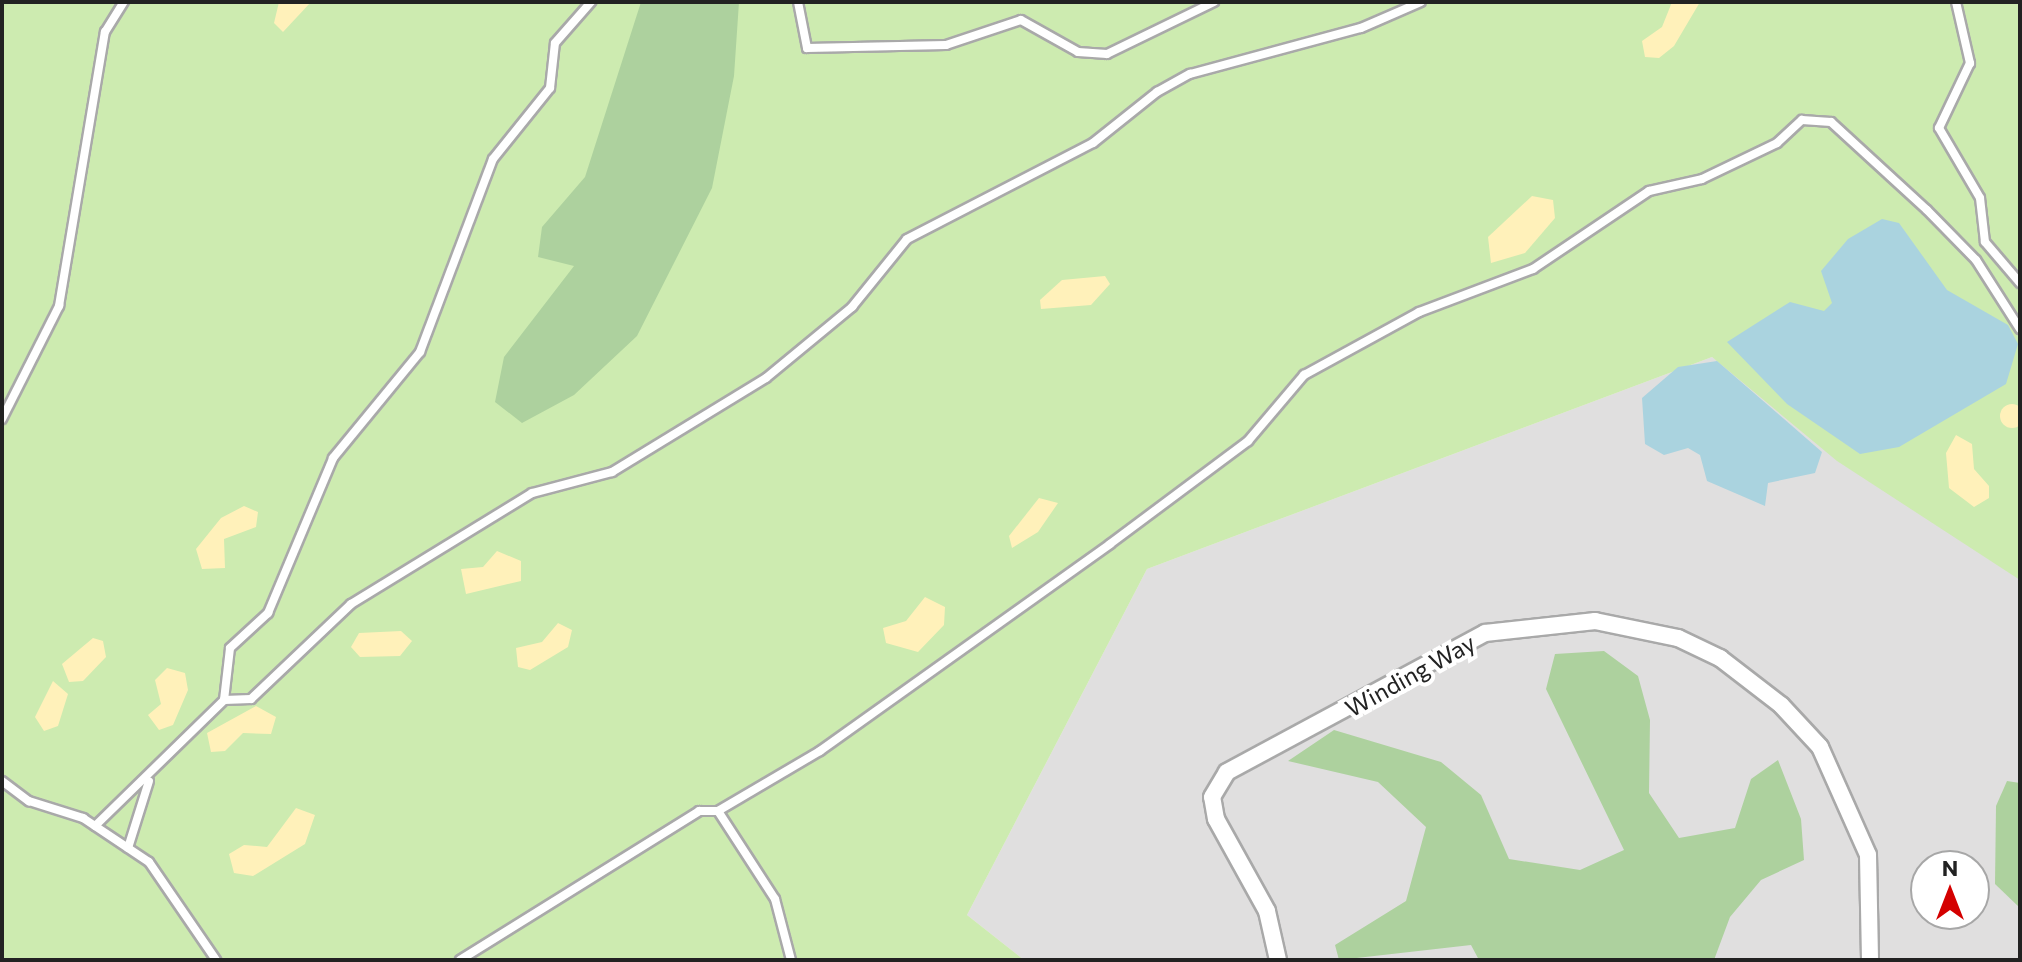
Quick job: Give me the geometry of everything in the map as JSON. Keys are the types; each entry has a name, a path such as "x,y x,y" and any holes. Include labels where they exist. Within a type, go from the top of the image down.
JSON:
{"street":[{"name":"Winding Way","path":"1278,960 1267,911 1216,819 1212,797 1227,772 1485,633 1595,621 1678,638 1781,705 1832,765 1868,855 1870,960"}],"lane":[{"path":"2,419 59,306 105,32 124,2"},
{"path":"224,700 230,648 268,613 333,458 420,352 493,159 550,88 555,43 591,2"},
{"path":"798,2 807,48 946,45 1021,20 1078,52 1107,54 1214,2"},
{"path":"95,826 150,780 181,738 224,700 251,699 351,604 532,493 612,472 766,378 852,307 907,239 1093,143 1157,92 1190,74 1361,28 1421,2"},
{"path":"1956,2 1970,63 1939,128 1980,198 1985,242 2020,283"},
{"path":"460,960 699,811 718,811 820,751 1110,544 1248,441 1304,375 1419,312 1533,269 1649,191 1702,179 1777,143 1802,120 1831,122 1927,210 1976,260 2020,329"},
{"path":"128,848 150,780"},
{"path":"2,781 29,801 95,826 149,862 216,960"},
{"path":"718,811 775,899 791,960"}],"shaded area":[{"path":"1712,357 2020,574 2020,960 1024,960 967,915 1147,569"}],"green space":[{"path":"2,2 2020,2 2020,580 1837,461 1712,357 1147,569 967,915 1024,960 2,960"},
{"path":"641,2 739,2 734,76 712,188 637,336 574,395 522,423 495,402 504,357 574,266 538,257 542,227 585,177"},
{"path":"1604,651 1638,676 1650,720 1649,793 1679,838 1735,828 1751,779 1778,760 1801,819 1804,860 1761,880 1730,917 1714,960 1479,960 1471,945 1339,960 1335,945 1406,901 1426,827 1378,782 1288,761 1334,730 1441,762 1481,795 1509,859 1580,870 1624,850 1546,689 1555,654"},
{"path":"2007,781 2020,783 2020,908 1995,884 1996,806"}],"sand":[{"path":"279,2 311,2 283,32 274,23"},
{"path":"1672,2 1700,2 1674,46 1659,58 1645,57 1642,41 1662,27"},
{"path":"1532,196 1553,200 1555,218 1525,253 1491,263 1488,237"},
{"path":"1105,276 1110,284 1091,305 1041,309 1040,300 1062,280"},
{"path":"2012,404 2020,408 2024,416 2020,424 2012,428 2004,424 2000,416 2004,408"},
{"path":"1956,435 1972,444 1974,469 1989,486 1989,498 1974,507 1949,488 1946,453"},
{"path":"1039,498 1058,503 1038,532 1012,548 1009,536"},
{"path":"244,506 258,512 256,527 224,539 225,568 202,569 196,549 221,518"},
{"path":"497,551 521,561 521,581 466,594 461,569 483,567"},
{"path":"925,597 945,607 944,625 918,652 886,643 883,628 906,621"},
{"path":"558,623 572,630 568,647 530,670 518,667 516,648 542,642"},
{"path":"401,631 412,641 400,656 360,657 351,647 359,633"},
{"path":"93,638 103,641 106,657 83,681 69,682 62,664"},
{"path":"167,668 185,673 188,690 173,725 159,730 148,715 161,704 155,680"},
{"path":"53,681 68,694 58,726 44,731 35,717"},
{"path":"256,706 276,717 271,734 243,733 225,751 211,752 207,733"},
{"path":"296,808 315,815 305,844 253,876 234,873 229,854 244,845 267,847"}],"water":[{"path":"1882,219 1899,223 1947,290 2008,325 2018,344 2006,384 1899,447 1860,454 1787,404 1727,342 1790,302 1824,311 1832,303 1821,271 1848,239"},
{"path":"1717,361 1822,452 1815,473 1768,483 1765,506 1707,481 1700,455 1688,448 1664,455 1645,444 1642,398 1678,367"}]}
